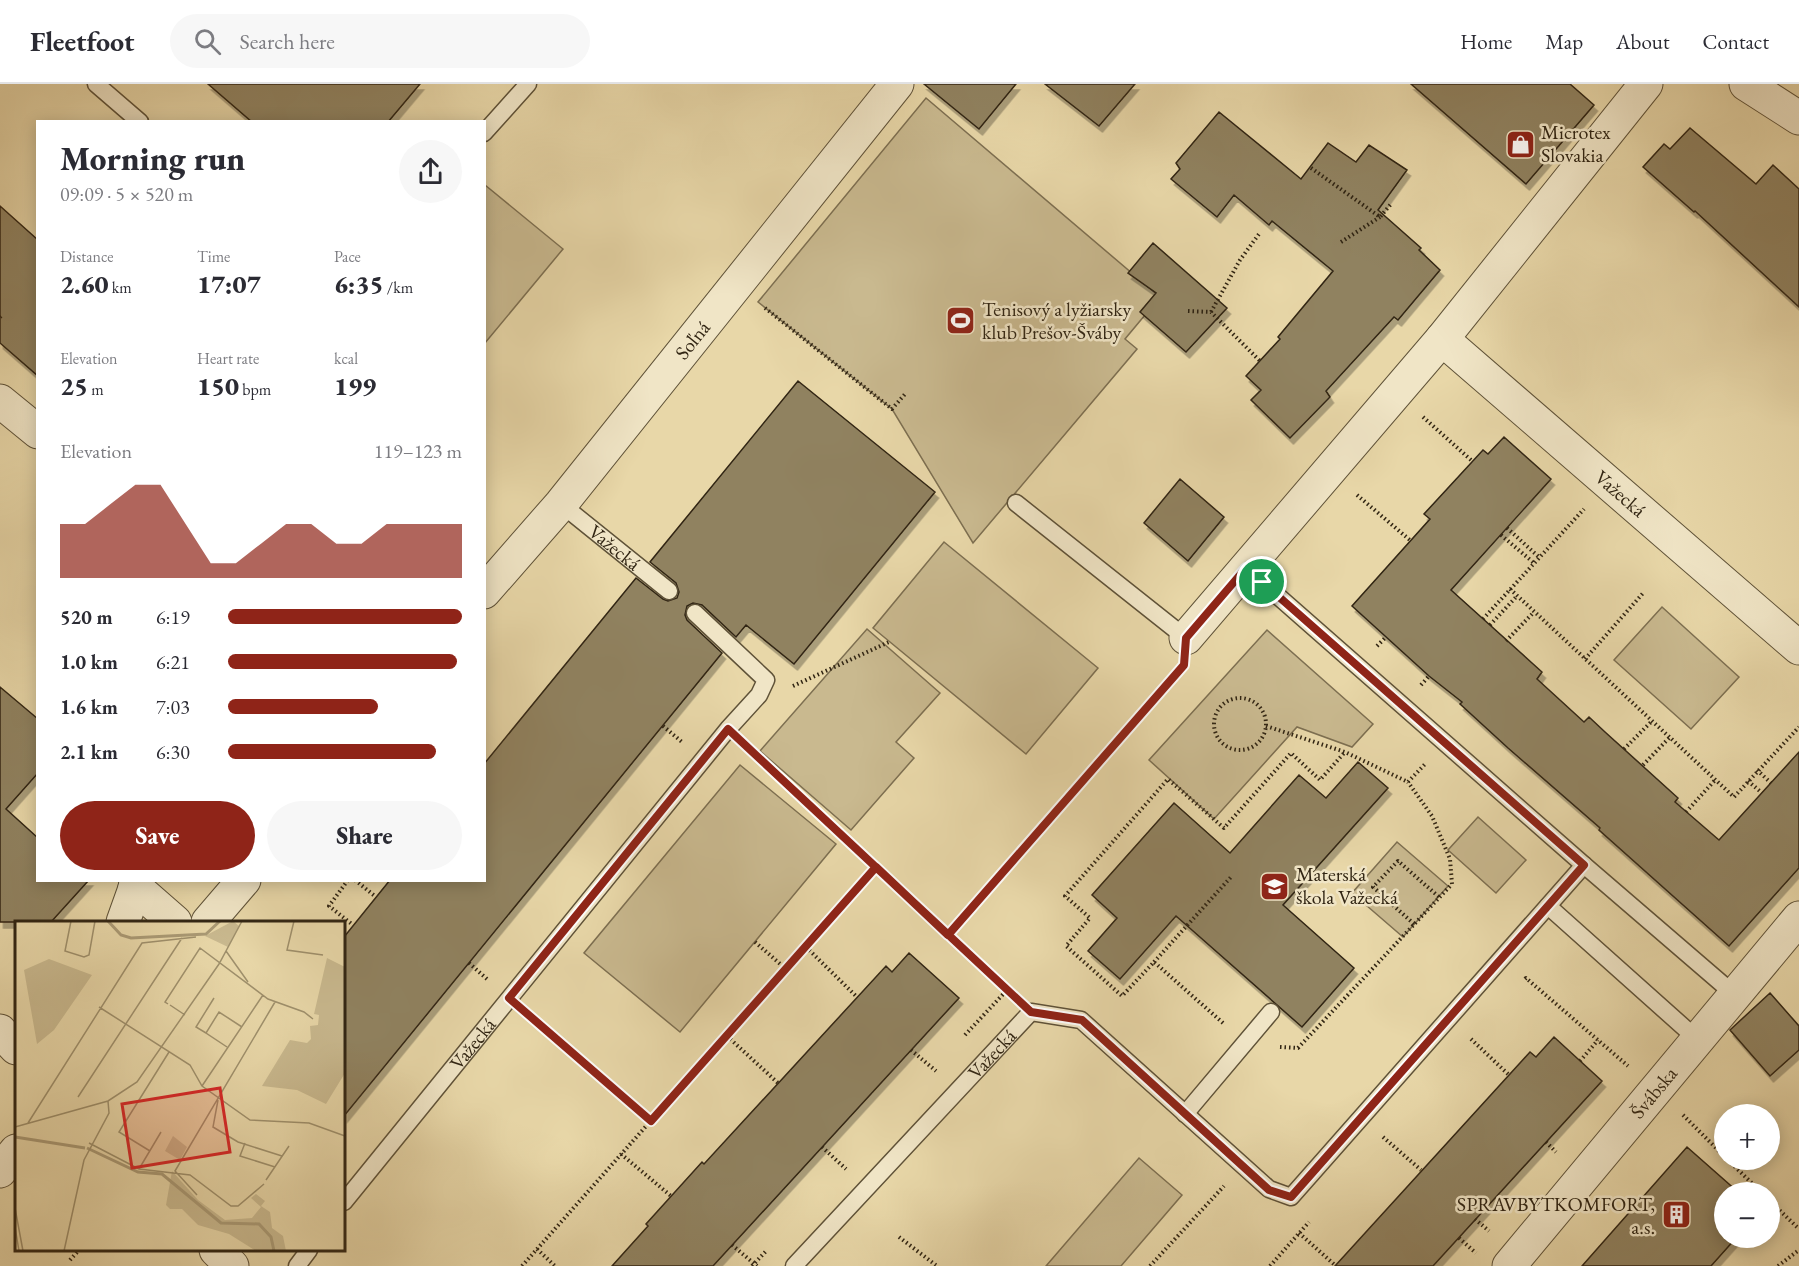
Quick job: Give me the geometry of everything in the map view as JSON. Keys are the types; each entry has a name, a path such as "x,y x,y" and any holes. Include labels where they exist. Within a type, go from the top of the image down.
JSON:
{"street":[{"name":"Soľná","path":"486,590 561,504 897,84"},
{"path":"1186,638 1442,339 1646,84"},
{"path":"1746,84 1799,118"},
{"name":"Važecká","path":"1442,339 1799,648"},
{"path":"0,401 36,430"},
{"path":"209,921 242,882"},
{"path":"123,921 137,884 175,921"},
{"name":"Švábska","path":"1509,1266 1799,918"},
{"path":"0,1031 15,1047"},
{"path":"0,1171 15,1152"},
{"path":"217,1251 232,1266"}],"lane":[{"path":"96,84 138,120"},
{"path":"486,131 528,84"},
{"path":"1016,503 1186,638"},
{"name":"Važecká","path":"561,504 669,591"},
{"path":"1246,568 1735,995"},
{"name":"Važecká","path":"345,1201 728,729 759,695 766,680 695,613"},
{"name":"Važecká","path":"794,1266 1031,1012 1082,1020 1269,1190 1291,1197 1584,865"},
{"path":"1548,906 1698,1040"},
{"path":"1185,1113 1271,1012"},
{"path":"297,1266 308,1251"}],"path":[{"path":"1311,168 1380,217"},
{"path":"1341,242 1380,217 1391,204"},
{"path":"1211,312 1240,260 1259,234"},
{"path":"758,302 892,409 905,394"},
{"path":"1188,311 1211,312 1260,361"},
{"path":"1419,413 1472,461"},
{"path":"1483,619 1608,484"},
{"path":"1506,528 1539,558"},
{"path":"1501,535 1534,563"},
{"path":"1510,589 1734,796 1799,726"},
{"path":"1585,659 1644,592"},
{"path":"1490,625 1517,596"},
{"path":"1506,640 1534,612"},
{"path":"948,935 1184,665 1186,638"},
{"path":"749,706 889,642"},
{"path":"1239,698 1256,703 1262,710 1266,726 1260,742 1253,747 1236,750 1228,747 1216,735 1215,719 1223,704 1239,698"},
{"path":"1624,749 1652,721"},
{"path":"1154,962 1245,1042 1263,1046 1298,1048 1452,884 1450,859 1432,816 1408,782 1345,752 1266,726"},
{"path":"728,729 1031,1012"},
{"path":"1643,765 1670,737"},
{"path":"1408,782 1445,743"},
{"path":"1231,877 1122,996 1066,946 1090,918 1065,896 1168,779 1224,828 1291,753 1320,780 1345,752"},
{"path":"1757,771 1771,783"},
{"path":"1686,812 1716,779"},
{"path":"1748,781 1761,793"},
{"path":"1414,924 1373,887 1398,861 1439,897"},
{"path":"522,1266 876,867"},
{"path":"347,882 329,906 353,925"},
{"path":"357,882 376,897"},
{"path":"755,942 786,969"},
{"path":"806,947 857,997"},
{"path":"1518,986 1526,978 1632,1070"},
{"path":"509,998 651,1121"},
{"path":"1464,1047 1479,1030"},
{"path":"726,1036 778,1083"},
{"path":"1471,1039 1509,1075"},
{"path":"1580,1061 1598,1040"},
{"path":"1657,1090 1714,1146"},
{"path":"1362,1119 1421,1170"},
{"path":"1376,1146 1391,1129"},
{"path":"621,1154 671,1196"},
{"path":"1150,1266 1242,1165"},
{"path":"1738,1170 1751,1182"},
{"path":"1780,1211 1799,1229"},
{"path":"1270,1266 1314,1216"},
{"path":"1299,1233 1335,1264"},
{"path":"899,1237 937,1266"},
{"path":"1459,1238 1480,1256 1475,1261"},
{"path":"732,1245 757,1266"},
{"path":"537,1249 555,1266"},
{"path":"1778,1266 1799,1250"},
{"path":"70,1260 78,1251"}],"shaded area":[{"name":"Tenisový a lyžiarsky klub Prešov-Šváby","path":"926,98 1160,297 1125,339 1137,349 973,543 892,409 758,302"},
{"path":"486,186 563,249 486,342"},
{"path":"944,542 1098,668 1026,754 873,628"},
{"path":"1662,607 1739,677 1691,729 1614,660"},
{"path":"867,629 940,693 896,742 914,758 851,830 760,751"},
{"path":"1267,630 1373,724 1352,747 1297,727 1214,819 1149,760"},
{"path":"740,765 836,844 680,1032 584,953"},
{"path":"1478,817 1526,860 1496,893 1448,850"},
{"path":"1397,842 1448,886 1403,937 1352,893"},
{"path":"1139,1158 1182,1195 1121,1266 1046,1266"}],"building":[{"path":"208,84 420,84 390,120 250,120"},
{"path":"924,84 1016,84 979,129"},
{"path":"1045,84 1135,84 1099,126"},
{"name":"Microtex Slovakia","path":"1411,84 1570,84 1594,105 1526,184"},
{"path":"1219,112 1301,179 1328,143 1356,162 1369,145 1407,170 1378,210 1421,248 1419,250 1440,270 1398,320 1394,317 1326,391 1330,397 1290,438 1251,400 1261,390 1246,376 1280,339 1278,337 1333,271 1272,221 1269,225 1234,195 1217,217 1171,179 1180,169 1176,163"},
{"path":"1690,128 1756,184 1773,165 1799,189 1799,307 1695,211 1643,167 1664,144 1670,149"},
{"path":"0,206 36,238 36,374 0,343"},
{"path":"1153,243 1227,308 1186,352 1140,312 1156,293 1128,273"},
{"path":"798,381 935,492 794,664 746,625 736,637 702,605 693,603 687,606 685,615 687,620 722,653 345,1115 345,936 388,882 486,882 486,762 636,578 663,599 668,601 677,598 679,592 676,583 650,562"},
{"path":"1504,437 1551,479 1451,590 1542,672 1537,679 1584,722 1589,717 1678,798 1675,802 1719,840 1799,752 1799,868 1729,946 1599,830 1600,828 1508,748 1460,704 1462,702 1429,676 1352,606 1430,519 1424,514 1483,450 1488,454"},
{"path":"1180,479 1224,517 1188,561 1144,523"},
{"path":"0,687 36,717 36,775 6,809 36,836 36,882 87,882 52,921 0,922"},
{"path":"1358,762 1388,788 1283,905 1354,968 1302,1027 1176,916 1120,979 1088,951 1117,918 1092,895 1174,803 1230,853 1299,775 1326,798"},
{"path":"909,953 959,998 713,1266 612,1266 702,1162 704,1164 886,966 892,972"},
{"path":"1770,993 1799,1026 1799,1050 1770,1076 1730,1030"},
{"path":"1554,1037 1602,1081 1433,1266 1335,1266 1530,1052 1536,1057"},
{"name":"SPRAVBYTKOMFORT, a.s.","path":"1687,1147 1727,1182 1714,1182 1714,1248 1727,1248 1711,1266 1582,1266"}],"place":[{"name":"Microtex Slovakia","path":"1520,144"},
{"name":"Tenisový a lyžiarsky klub Prešov-Šváby","path":"961,320"},
{"name":"Materská škola Važecká","path":"1275,886"},
{"name":"SPRAVBYTKOMFORT, a.s.","path":"1676,1215"}],"route":[{"path":"1262,582 1246,568 1186,638 1184,665 948,935 876,867 651,1121 509,998 728,729 876,867 912,901 948,935 1031,1012 1082,1020 1269,1190 1291,1197 1584,865 1262,582"}]}
